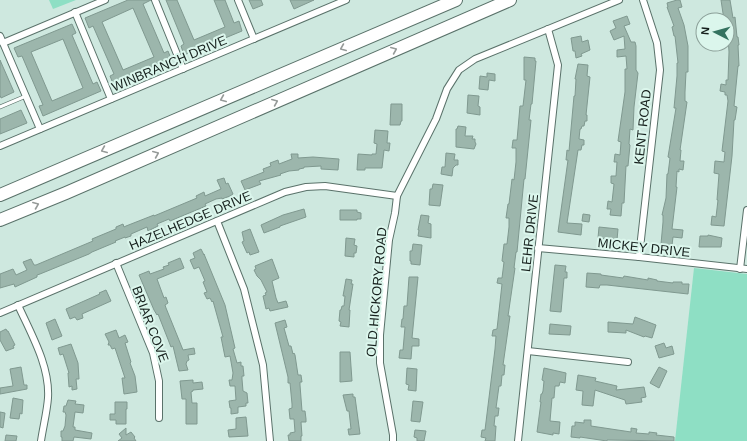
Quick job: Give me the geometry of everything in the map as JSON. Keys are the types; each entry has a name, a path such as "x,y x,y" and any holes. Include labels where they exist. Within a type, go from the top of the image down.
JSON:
{"highway":[{"path":"0,194 456,0"},
{"path":"0,220 66,193 510,0"}],"street":[{"path":"3,43 105,0"},
{"path":"155,0 184,69"},
{"path":"238,0 254,39"},
{"name":"WINBRANCH DRIVE","path":"0,146 346,0"},
{"name":"OLD HICKORY ROAD","path":"393,441 394,435 380,363 380,335 389,240 397,196 436,119 447,89 459,70 475,59 619,0"},
{"name":"KENT ROAD","path":"639,257 660,70 657,43 643,0"},
{"path":"75,12 111,99"},
{"name":"LEHR DRIVE","path":"518,441 558,65 548,30"},
{"path":"0,36 40,129"},
{"name":"HAZELHEDGE DRIVE","path":"0,313 285,192 306,187 325,186 397,196"},
{"path":"740,268 747,210"},
{"path":"217,221 244,289 263,365 270,441"},
{"name":"MICKEY DRIVE","path":"538,248 747,269"},
{"name":"BRIAR COVE","path":"116,263 153,352 159,380 159,418"},
{"path":"18,305 42,360 46,376 48,397 41,441"},
{"path":"528,351 628,362"}],"lane":[{"path":"0,107 26,96"}],"green space":[{"path":"49,0 76,0 53,9"},
{"path":"694,268 747,274 747,441 675,441"}],"building":[{"path":"128,0 151,0 143,4 164,53 168,51 172,61 114,86 110,76 114,74 93,26 89,28 85,18","holes":["133,8 154,57 123,70 102,22"]},
{"path":"166,0 177,0 194,40 225,27 214,0 225,0 234,23 239,21 242,31 184,55 181,46 184,44"},
{"path":"249,0 261,0 263,5 253,9"},
{"path":"290,0 314,0 294,9"},
{"path":"680,0 682,7 678,8 684,25 688,46 688,72 686,72 685,92 685,101 687,102 680,150 680,161 684,161 683,170 679,169 679,172 677,171 677,187 672,229 683,230 682,238 673,237 672,245 661,244 663,222 662,215 666,198 667,174 670,158 668,157 676,108 674,108 678,63 675,36 672,27 674,26 667,3"},
{"path":"721,0 730,0 732,12 723,12"},
{"path":"627,16 630,24 624,26 631,42 635,42 636,70 638,73 633,130 630,129 628,166 626,166 624,203 622,203 621,216 610,215 611,209 607,209 608,201 612,202 614,184 611,183 611,176 616,176 617,162 614,162 615,154 620,155 621,142 618,141 625,92 625,69 627,69 626,56 617,57 617,50 625,49 624,36 614,40 610,31 616,28 613,21"},
{"path":"735,17 739,45 739,66 734,106 737,107 734,120 732,156 724,226 711,225 712,216 716,217 718,200 719,174 714,173 715,161 724,162 725,152 722,151 728,101 725,92 720,91 721,84 726,85 726,80 728,80 729,52 735,52"},
{"path":"72,24 76,33 72,35 93,84 97,82 101,91 43,116 39,106 43,105 22,56 18,57 14,48","holes":["63,39 83,88 52,101 31,52"]},
{"path":"581,36 582,42 588,40 590,50 581,54 582,56 576,58 575,51 573,51 571,38"},
{"path":"524,57 535,58 536,61 529,120 531,120 517,252 508,316 510,316 503,365 505,365 504,375 502,375 501,386 499,386 496,408 499,408 498,416 495,416 495,441 485,441 486,438 481,437 482,430 485,430 496,336 492,336 493,330 497,329 502,284 497,283 498,278 502,278 504,244 507,244 509,227 509,218 506,218 516,162 516,148 512,148 513,140 517,140 520,106 523,106 526,80 524,80"},
{"path":"0,60 14,92 1,98 0,95"},
{"path":"578,64 588,65 587,76 590,77 586,115 587,121 585,121 584,126 580,129 579,139 584,140 584,145 582,145 581,150 578,150 567,223 582,224 581,235 558,232 568,160 566,160 567,150 569,151 575,96 575,79"},
{"path":"487,73 495,74 495,81 489,80 488,90 479,89 480,76 487,77"},
{"path":"468,95 479,96 478,106 480,107 480,115 467,113"},
{"path":"391,104 402,104 402,121 400,125 390,125"},
{"path":"21,110 27,123 0,134 0,119"},
{"path":"458,126 466,127 465,136 473,136 472,139 475,139 476,144 474,149 456,147 456,129"},
{"path":"375,130 388,131 387,143 390,143 389,151 384,150 382,168 365,168 365,170 357,170 358,154 376,154 377,144 374,143"},
{"path":"446,153 455,154 454,160 458,160 458,165 453,168 452,176 441,174 442,167 445,167"},
{"path":"291,154 298,154 298,158 313,157 339,159 338,170 321,169 321,166 304,167 299,170 289,171 280,174 281,175 259,181 261,184 245,190 241,181 264,172 263,169 271,166 270,163 278,160 279,164 292,159"},
{"path":"224,178 233,194 230,196 222,199 216,199 205,204 206,206 170,221 169,219 157,224 158,226 148,231 147,227 131,234 131,236 115,241 116,242 89,254 37,275 37,277 15,287 14,284 0,288 0,274 13,269 16,275 27,270 23,262 31,259 34,265 36,265 93,241 92,239 116,229 116,227 123,224 124,227 154,216 197,198 196,196 204,192 205,196 221,189 217,180"},
{"path":"433,184 443,185 440,206 429,205 430,189 432,189"},
{"path":"304,209 306,217 264,233 261,225 283,215"},
{"path":"340,210 357,210 357,212 361,213 361,219 340,220"},
{"path":"583,214 590,215 589,222 582,221"},
{"path":"421,215 429,216 428,223 431,224 431,238 418,236"},
{"path":"599,227 618,229 617,240 598,238"},
{"path":"250,229 259,252 250,255 249,252 247,253 242,242 244,241 242,232"},
{"path":"708,235 722,238 721,247 699,247 700,236"},
{"path":"346,238 355,239 354,245 357,246 354,257 345,256"},
{"path":"413,244 422,245 420,265 411,264 410,261 410,251 412,251"},
{"path":"201,249 225,305 237,363 241,362 241,366 243,366 243,391 247,393 248,403 246,403 246,406 238,407 238,413 231,414 229,401 236,400 235,386 230,386 229,380 232,380 233,373 230,356 225,357 221,337 223,337 213,301 212,302 210,298 207,299 204,293 207,292 203,282 205,281 199,267 194,269 190,260 195,258 193,253"},
{"path":"180,258 184,268 157,279 164,298 166,297 168,303 165,305 183,350 194,348 195,354 188,355 189,360 186,364 188,370 179,371 173,346 171,347 158,314 157,315 154,310 139,275 149,271 150,274 164,269 163,267 169,265 168,263"},
{"path":"272,259 279,278 272,281 276,298 278,303 286,301 288,307 270,311 269,308 266,309 263,296 266,295 265,293 267,292 254,270 256,269 255,266"},
{"path":"555,265 566,266 565,272 567,272 567,278 564,278 561,312 550,311"},
{"path":"587,273 623,278 624,276 648,280 648,278 673,283 682,282 682,284 689,284 688,294 607,285 600,285 599,288 586,287"},
{"path":"409,277 418,277 412,338 419,339 419,346 412,346 411,359 399,358 400,350 403,350 405,327 401,327 404,306 407,306"},
{"path":"346,279 352,280 351,284 353,284 349,310 349,327 340,326 341,322 339,321 340,310 342,306 344,306 345,296 343,296"},
{"path":"106,290 111,301 82,314 83,318 77,320 75,317 70,319 66,309"},
{"path":"635,317 656,325 652,338 644,337 626,330 626,333 608,332 608,322 633,324"},
{"path":"55,319 62,336 52,340 46,323"},
{"path":"285,320 287,327 284,328 289,346 291,346 293,354 294,353 295,355 298,375 301,375 302,382 300,382 300,385 302,411 305,411 306,422 301,422 301,441 289,441 288,435 295,432 294,419 290,419 289,409 292,408 292,404 290,383 288,383 288,377 275,323"},
{"path":"550,324 571,326 570,335 549,334"},
{"path":"6,329 15,345 13,346 14,348 6,351 0,340 0,332"},
{"path":"116,330 119,338 125,335 128,342 125,343 135,376 137,392 124,394 122,378 125,378 115,348 112,349 110,345 108,345 109,342 105,334"},
{"path":"664,343 666,348 672,346 674,354 659,358 655,346"},
{"path":"71,344 78,363 79,379 76,379 77,389 72,390 72,386 69,387 69,373 63,354 60,355 58,348"},
{"path":"340,352 350,352 352,381 340,382"},
{"path":"21,367 24,385 27,385 27,389 0,394 0,388 13,386 10,369"},
{"path":"659,367 667,371 659,388 650,383"},
{"path":"407,368 417,369 416,391 408,390 409,385 406,384"},
{"path":"544,368 566,373 565,383 560,382 559,386 555,386 554,398 552,398 550,421 560,422 559,434 553,433 553,435 537,432 541,394 543,391 544,381 542,380"},
{"path":"578,375 596,378 595,381 617,386 616,390 644,387 646,397 641,398 642,402 626,404 625,400 595,390 593,406 582,405 583,391 576,390"},
{"path":"193,380 193,383 202,382 203,389 193,390 191,392 192,403 197,403 197,424 186,424 186,399 182,399 180,381"},
{"path":"353,394 353,397 355,397 360,434 349,435 348,429 351,429 349,411 347,411 343,395"},
{"path":"13,398 23,400 22,414 20,413 19,419 10,418"},
{"path":"68,400 76,401 75,404 84,405 83,413 75,412 73,427 75,427 75,430 92,433 91,439 74,437 73,441 62,441 61,431 63,431 65,426 66,415 65,412 63,412 64,406 66,406"},
{"path":"413,401 423,402 420,422 411,421"},
{"path":"115,402 127,402 126,424 116,424 116,420 110,420 110,414 115,414"},
{"path":"0,412 5,413 3,428 0,427"},
{"path":"246,417 248,436 229,437 228,430 236,429 236,418"},
{"path":"584,420 591,420 591,426 631,432 631,428 637,429 636,433 657,433 656,435 674,437 674,441 607,441 571,437 572,426 575,426 575,422 584,423"},
{"path":"126,428 126,435 131,432 136,441 118,441 122,438 119,434"},
{"path":"415,430 426,431 424,441 417,441 417,438 414,437"},
{"path":"6,435 17,436 16,441 5,441"}]}
